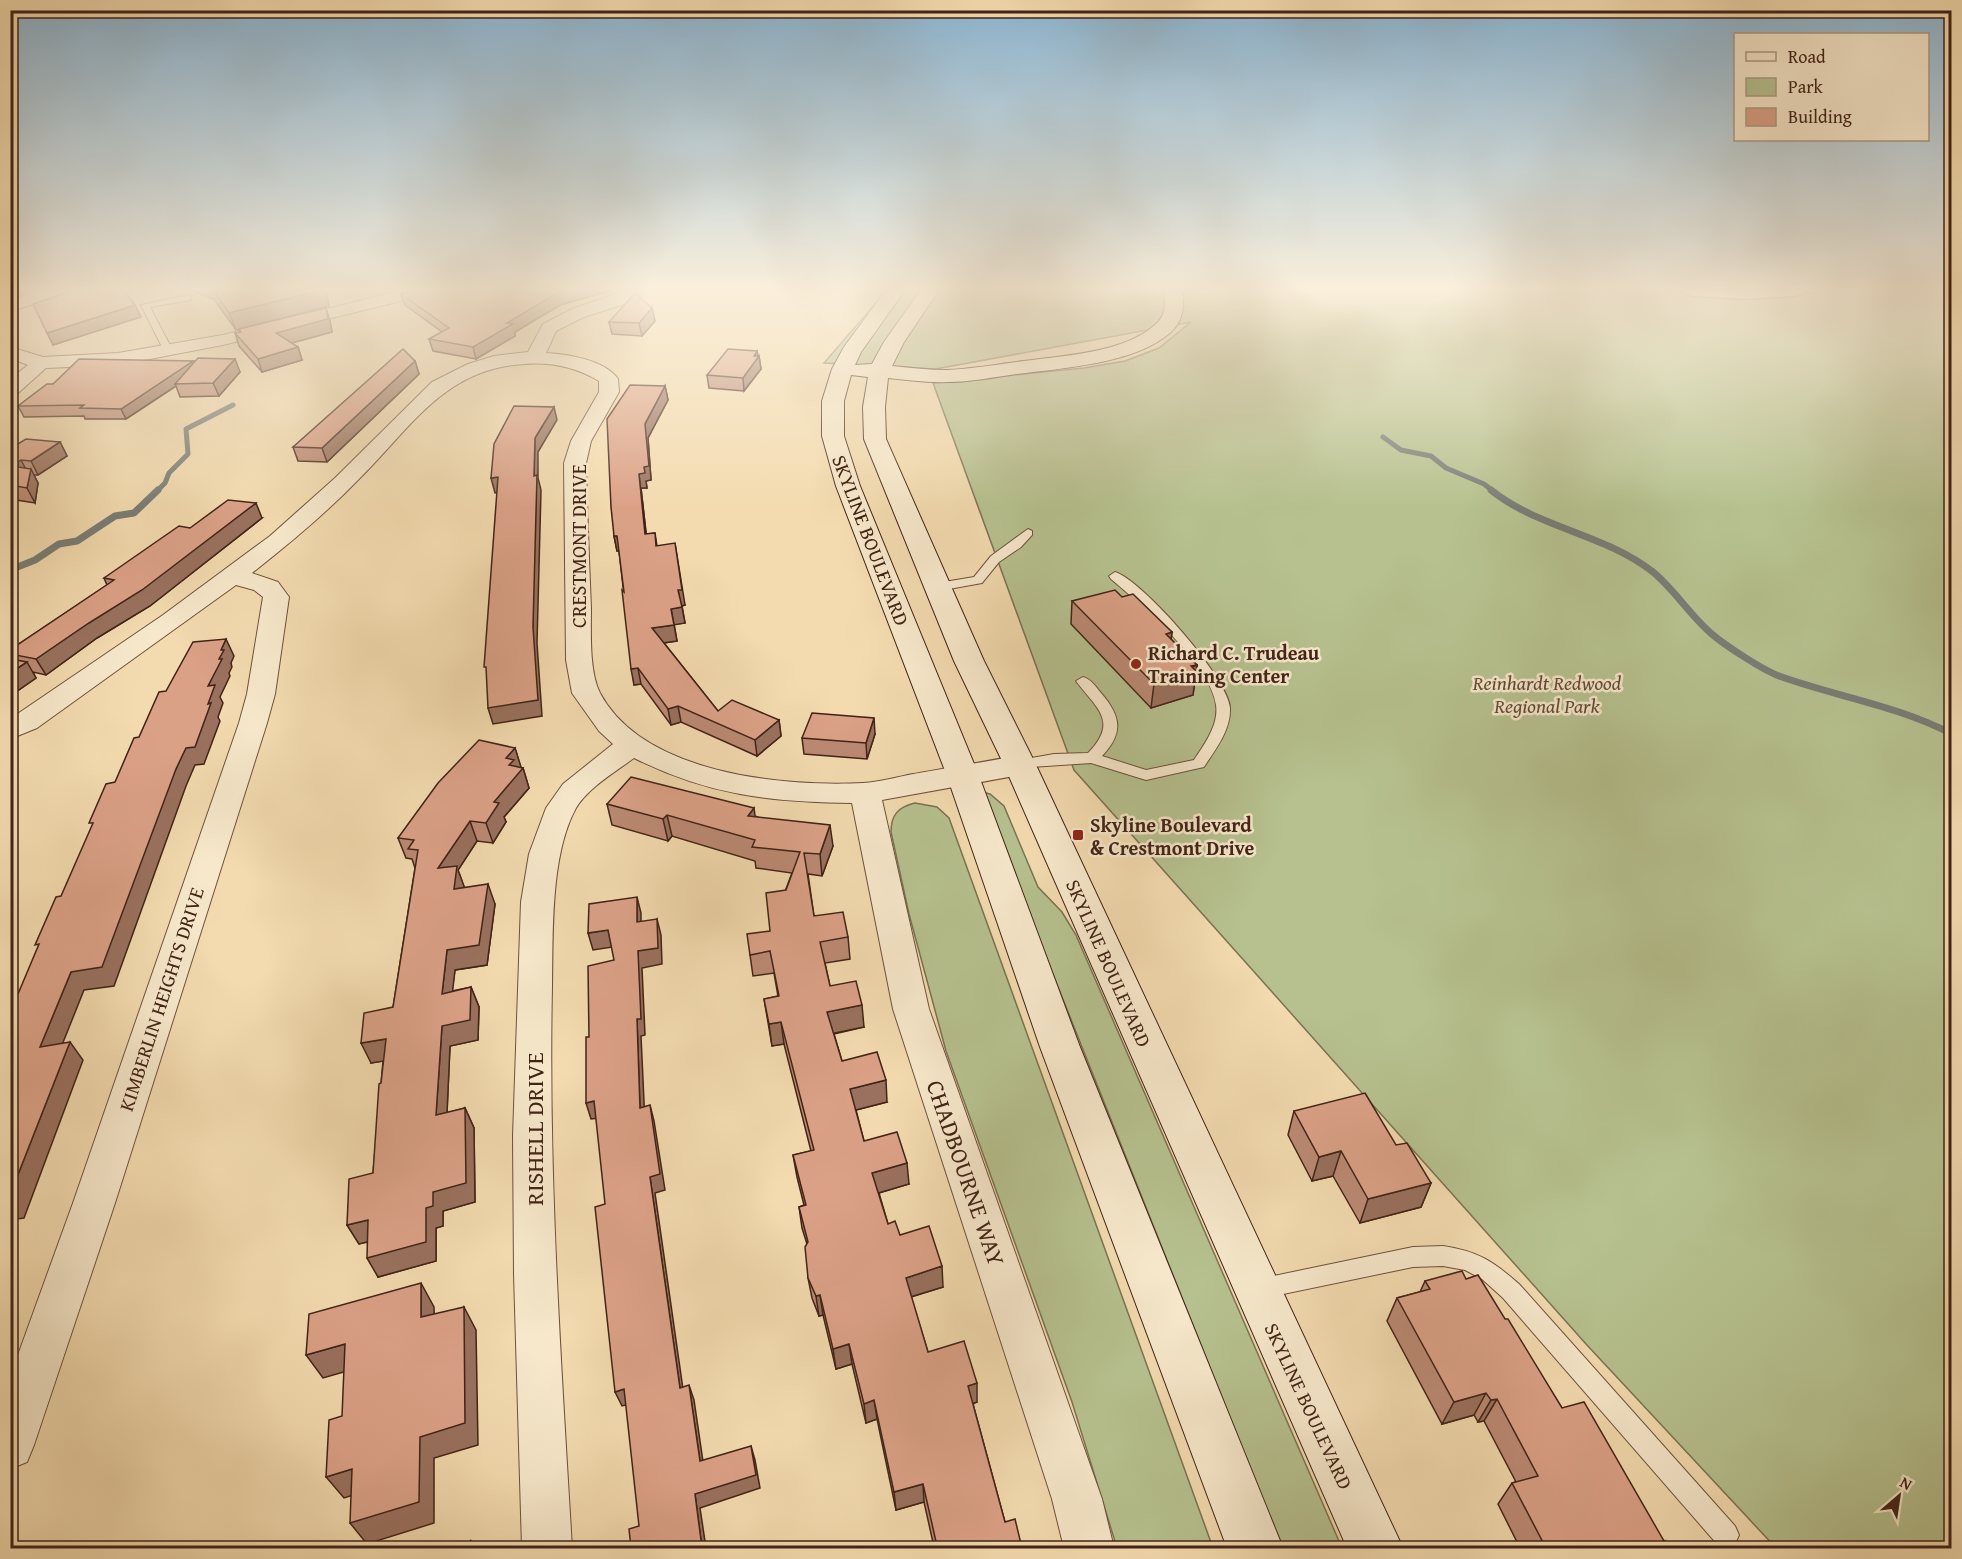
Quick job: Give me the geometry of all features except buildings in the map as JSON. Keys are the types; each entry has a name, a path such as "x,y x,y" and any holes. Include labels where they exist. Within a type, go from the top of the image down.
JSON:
{"main road":[{"path":"844,364 853,363"},
{"name":"SKYLINE BOULEVARD","path":"884,363 874,402 875,440 969,661 1020,765 1256,1290 1375,1548"},
{"path":"914,363 952,369 1029,366 1052,363"},
{"path":"935,363 952,369"},
{"name":"SKYLINE BOULEVARD","path":"844,364 833,401 832,436 848,486 963,776 1060,1047 1255,1548"},
{"path":"874,402 902,387 952,369"}],"street":[{"path":"10,390 41,363 46,363"},
{"name":"CRESTMONT DRIVE","path":"10,730 27,722 231,577 311,512 434,390 456,375 483,365 499,363"},
{"name":"CRESTMONT DRIVE","path":"575,363 597,370 608,379 609,392 581,441 575,463 579,660 586,693 609,725 632,745 666,762 705,777 747,788 793,792 865,792 1020,765"},
{"name":"KIMBERLIN HEIGHTS DRIVE","path":"10,1445 94,1203 261,694 276,597 274,591 268,587 231,577"},
{"name":"RISHELL DRIVE","path":"547,1548 531,1098 538,911 543,856 562,806 597,770 632,745"},
{"name":"CHADBOURNE WAY","path":"865,792 911,1009 1077,1499 1089,1548"}],"lane":[{"path":"938,587 978,580 995,559 1017,544 1028,533"},
{"path":"1020,765 1054,759 1092,758 1146,775 1199,764 1220,726 1223,705 1204,667 1153,609 1115,576"},
{"path":"1083,681 1102,702 1112,721 1108,739 1092,758"},
{"path":"1256,1290 1413,1257 1443,1256 1468,1260 1490,1272 1511,1291 1726,1535"}],"green space":[{"name":"Reinhardt Redwood Regional Park","path":"824,363 970,363 936,369"},
{"name":"Reinhardt Redwood Regional Park","path":"1115,363 1951,363 1951,1548 1776,1548 1586,1344 1074,770 933,383 1084,368"},
{"path":"982,792 990,794 1004,806 1038,887 1062,912 1076,935 1342,1548 1282,1548"},
{"path":"915,803 937,807 949,818 1213,1548 1117,1548 1072,1402 946,1051 909,914 891,832 894,816 900,809"}],"waterway":[{"path":"158,490 165,483 169,473 188,454 186,429 233,405"},
{"path":"1383,437 1401,450 1431,456 1446,468 1484,484 1493,491"},
{"path":"10,570 35,560 59,544 77,541 115,516 134,513 158,490"},
{"path":"1491,490 1529,514 1593,539 1634,559 1661,579 1713,635 1764,669 1801,683 1888,708 1952,734"}],"place":[{"name":"Richard C. Trudeau Training Center","path":"1136,664"},
{"name":"Skyline Boulevard & Crestmont Drive","path":"1078,835"}]}
